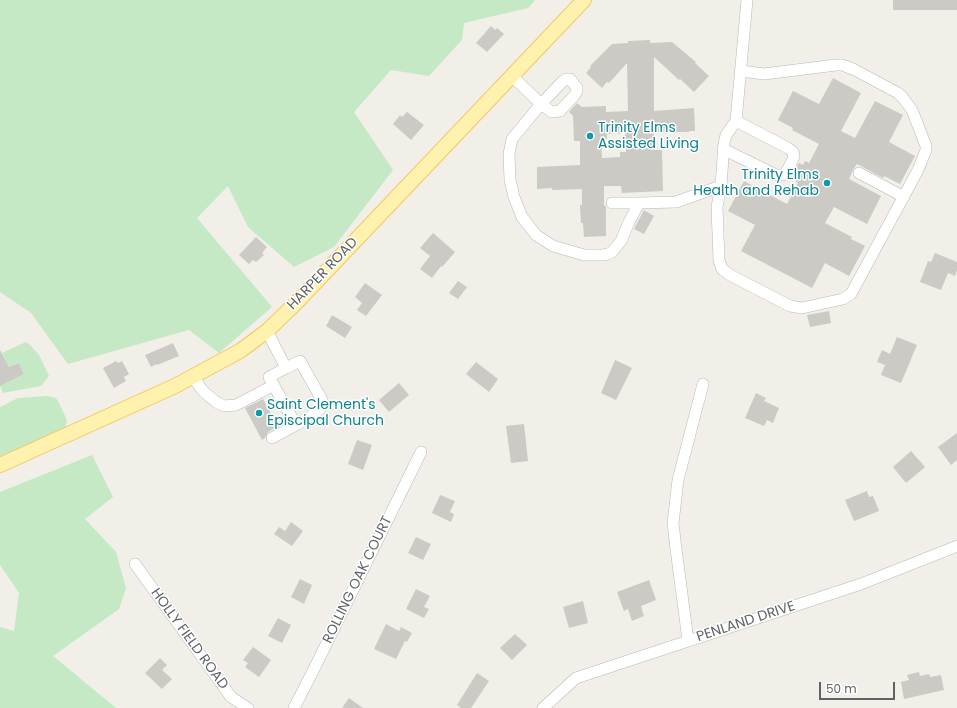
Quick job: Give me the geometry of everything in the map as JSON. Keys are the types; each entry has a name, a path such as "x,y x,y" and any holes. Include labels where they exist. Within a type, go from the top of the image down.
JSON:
{"main road":[{"name":"HARPER ROAD","path":"0,465 193,377 240,351 267,331 296,303 584,0"}],"street":[{"path":"741,71 764,74 836,65 847,66 898,93 912,110 925,141 925,153 904,197 854,290 849,296 843,299 802,308 794,308 730,275 722,269 719,260 717,207 721,186 723,149 725,139 736,120 747,0"},
{"path":"512,76 541,104 512,139 508,154 510,180 514,197 522,218 531,230 542,240 560,249 584,255 603,255 612,252 621,241 639,203"},
{"path":"723,149 776,175 783,175 786,173 793,159 793,152 788,148 736,120"},
{"path":"859,173 904,197"},
{"path":"612,204 676,202 721,186"},
{"path":"267,331 286,368"},
{"path":"272,438 296,425 320,410 322,400 300,361 269,377 296,425"},
{"path":"193,377 203,391 216,402 224,406 236,405 274,385"},
{"path":"688,640 673,523 678,480 703,384"},
{"name":"ROLLING OAK COURT","path":"294,708 314,671 421,452"},
{"name":"PENLAND DRIVE","path":"543,708 576,678 861,584 957,546"},
{"name":"HOLLY FIELD ROAD","path":"135,564 231,697 248,708"}],"green space":[{"path":"0,0 535,0 528,8 464,23 462,40 429,76 391,70 354,112 393,170 334,247 294,267 248,227 228,186 197,218 272,307 219,353 189,330 68,364 31,313 0,292"},
{"path":"26,342 39,355 49,376 41,386 3,393 0,386 24,374 19,363 9,367 2,353"},
{"path":"48,396 56,398 59,403 67,421 65,428 22,448 0,456 0,407 18,398"},
{"path":"92,455 113,497 85,519 116,552 126,588 119,609 53,656 116,708 0,708 0,627 14,631 19,593 0,565 0,492"}],"building":[{"path":"893,0 957,0 957,10 893,10"},
{"path":"491,26 495,30 497,28 504,34 487,52 476,43"},
{"name":"Trinity Elms Assisted Living","path":"650,40 650,43 672,42 696,62 695,63 709,76 694,92 654,57 654,111 694,108 695,131 654,132 654,150 662,150 663,191 622,193 621,186 604,186 606,236 584,237 583,223 581,223 580,205 582,205 582,189 537,189 537,167 580,165 580,141 574,141 573,116 569,112 577,103 582,107 606,106 606,112 628,111 627,63 609,83 607,82 602,88 586,73 591,67 590,66 612,44 628,43 628,41","holes":["625,133 626,152 620,152 620,157 602,158 601,140 607,139 607,134"]},
{"name":"Trinity Elms Health and Rehab","path":"833,78 861,93 841,131 855,138 875,101 903,115 889,142 915,156 900,184 884,176 883,178 857,164 849,179 881,196 867,224 834,207 825,223 852,237 851,239 865,246 849,276 825,263 812,288 741,251 755,225 728,211 744,181 787,204 798,183 795,181 796,178 792,176 799,163 803,165 805,161 809,163 819,144 792,130 793,128 778,120 793,91 819,104"},
{"path":"407,112 424,125 411,140 393,124 400,115 402,117"},
{"path":"644,210 654,216 644,234 634,229"},
{"path":"433,233 455,252 442,267 441,266 432,278 420,269 430,256 420,248"},
{"path":"256,237 267,247 262,253 264,255 256,262 253,260 249,264 239,255"},
{"path":"935,253 957,262 955,276 948,273 941,290 920,282 928,261 931,262"},
{"path":"458,281 467,287 458,299 449,293"},
{"path":"365,283 382,295 366,316 357,310 362,303 355,297"},
{"path":"829,311 831,323 810,327 807,315"},
{"path":"332,315 352,327 345,338 326,326"},
{"path":"897,337 917,345 901,383 881,375 885,365 877,362 882,350 890,354"},
{"path":"173,343 179,356 151,367 145,355"},
{"path":"0,350 9,367 19,363 24,374 0,386"},
{"path":"615,360 632,368 616,400 601,393"},
{"path":"116,361 118,363 122,361 129,374 124,377 126,381 114,388 103,368"},
{"path":"476,362 498,379 489,392 466,374"},
{"path":"399,383 409,395 389,412 379,400"},
{"path":"756,393 766,398 764,401 779,408 773,423 767,420 764,426 745,418"},
{"name":"Saint Clement's Episcipal Church","path":"263,399 275,421 273,422 276,427 268,432 262,440 245,408"},
{"path":"524,424 528,461 511,463 506,426"},
{"path":"957,433 957,460 951,465 938,447"},
{"path":"357,440 372,445 363,470 348,464"},
{"path":"911,451 925,467 906,483 893,467"},
{"path":"867,491 869,497 873,496 879,511 854,521 845,500"},
{"path":"440,495 455,501 450,512 454,514 451,522 432,513"},
{"path":"291,522 303,531 292,546 274,534 279,527 285,531"},
{"path":"416,537 431,544 423,560 408,553"},
{"path":"300,579 312,585 304,604 291,597"},
{"path":"649,580 656,600 641,606 644,616 632,621 628,609 624,611 617,592"},
{"path":"416,589 430,596 424,607 429,609 424,618 406,609"},
{"path":"583,601 588,623 569,628 563,607"},
{"path":"278,618 291,625 282,643 268,636"},
{"path":"386,624 399,631 401,627 412,633 407,642 405,641 396,659 374,649"},
{"path":"515,634 527,645 512,660 500,648"},
{"path":"253,647 271,660 259,677 245,667 248,663 243,660"},
{"path":"160,658 167,665 162,670 172,679 162,689 145,673"},
{"path":"919,672 920,676 929,674 930,677 941,675 944,690 904,699 901,682 909,680 907,675"},
{"path":"477,673 489,681 471,708 461,708 457,705"},
{"path":"349,698 363,708 342,708"}],"place":[{"name":"Trinity Elms Assisted Living","path":"590,136"},
{"name":"Trinity Elms Health and Rehab","path":"827,183"},
{"name":"Saint Clement's Episcipal Church","path":"259,413"}]}
